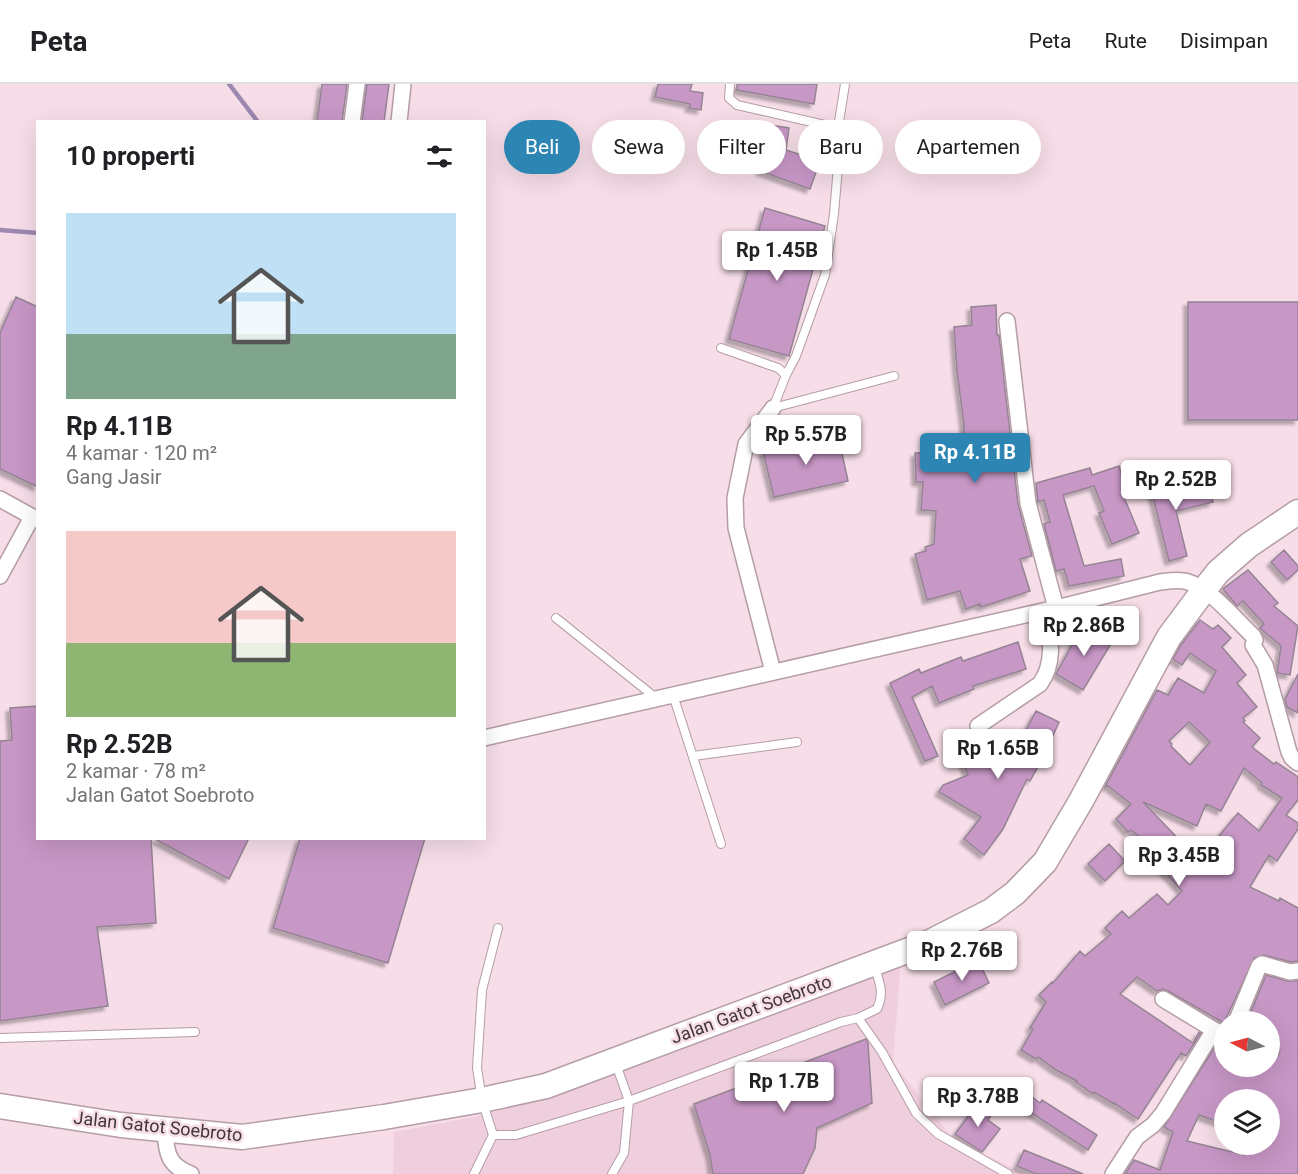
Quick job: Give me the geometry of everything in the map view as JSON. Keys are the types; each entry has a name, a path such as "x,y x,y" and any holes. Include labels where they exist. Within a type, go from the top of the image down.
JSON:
{"main road":[{"name":"Jalan Gatot Soebroto","path":"0,1106 165,1130 242,1137 384,1117 482,1100 546,1086 928,943 991,911 1015,893 1045,862 1081,801 1169,637 1218,572 1249,545 1298,512"}],"street":[{"path":"352,120 357,84"},
{"path":"399,120 403,84"},
{"path":"978,726 1040,684 1047,675 1051,646 1051,609 1028,503 1007,321"},
{"path":"773,408 746,444 735,498 736,528 773,672"},
{"path":"0,498 35,518 0,576"},
{"path":"486,738 1175,580 1190,582 1204,590 1253,636 1255,640 1253,645 1265,664 1289,752 1298,763"},
{"path":"1241,1011 1259,966 1262,964 1290,972 1298,971"},
{"path":"1163,999 1214,1029"},
{"path":"1113,1174 1137,1137 1153,1125 1214,1039"},
{"path":"165,1130 169,1156 176,1167 191,1174"}],"lane":[{"path":"730,84 728,95 731,102 737,105 803,120"},
{"path":"839,120 845,84"},
{"path":"773,408 796,356 825,274 837,174"},
{"path":"721,348 778,368 786,375"},
{"path":"773,408 894,376"},
{"path":"556,618 657,698"},
{"path":"673,695 721,844"},
{"path":"693,756 796,742"},
{"path":"474,1174 493,1135 482,1100 477,1068 482,990 498,928"},
{"path":"493,1135 516,1135 629,1101 858,1018 877,1009 882,1000 882,991 873,964"},
{"path":"858,1018 882,1052 916,1113 938,1134 1008,1174"},
{"path":"0,1038 195,1032"},
{"path":"612,1174 624,1153 629,1101 615,1060"}],"shaded area":[{"path":"901,961 893,1062 953,1139 1025,1174 393,1174 394,1132 478,1116 552,1095"}],"building":[{"path":"322,84 347,84 342,120 317,120"},
{"path":"367,84 389,84 384,120 362,120"},
{"path":"658,84 692,84 690,91 703,93 701,110 689,108 690,104 655,97"},
{"path":"737,84 817,84 814,104 737,90"},
{"path":"786,128 789,128 786,150"},
{"path":"786,150 798,154 798,174 815,174 810,189 768,174 786,174"},
{"path":"765,208 825,226 789,356 729,339"},
{"path":"16,297 36,306 36,486 0,469 0,333"},
{"path":"1188,302 1298,302 1298,420 1188,420"},
{"path":"996,305 997,335 999,335 1018,504 1032,556 1020,559 1030,591 981,607 980,604 966,609 960,591 927,600 915,554 926,551 925,547 934,544 936,511 921,510 923,482 916,482 915,453 944,452 943,449 962,447 964,425 954,327 972,325 971,307"},
{"path":"838,435 848,481 774,497 763,452"},
{"path":"1119,466 1127,494 1123,495 1139,533 1112,544 1099,513 1104,511 1094,486 1063,495 1084,566 1121,559 1124,576 1069,586 1064,569 1056,571 1044,524 1050,522 1044,500 1038,502 1036,483 1090,468 1092,475"},
{"path":"1167,477 1171,490 1208,481 1213,502 1176,511 1187,556 1169,561 1149,481"},
{"path":"1284,550 1298,566 1298,570 1287,580 1271,562"},
{"path":"1248,570 1278,603 1274,606 1298,626 1290,675 1277,673 1281,646 1260,628 1264,624 1243,601 1237,606 1223,589"},
{"path":"1200,620 1213,629 1218,625 1231,638 1222,647 1246,675 1237,683 1257,707 1243,718 1245,721 1243,722 1260,738 1252,747 1274,764 1276,762 1298,777 1298,800 1286,815 1298,823 1298,829 1277,861 1269,855 1250,887 1279,901 1280,898 1298,908 1298,961 1291,962 1264,955 1254,958 1230,1011 1214,1011 1214,1017 1168,991 1163,989 1157,991 1137,977 1120,994 1193,1043 1199,1032 1201,1033 1186,1056 1181,1053 1138,1119 1114,1103 1094,1092 1093,1094 1077,1081 1038,1057 1036,1059 1021,1050 1033,1029 1030,1028 1046,1002 1039,995 1053,983 1080,951 1085,956 1111,934 1105,928 1122,911 1129,918 1157,894 1168,905 1182,891 1152,858 1158,852 1131,830 1128,832 1116,819 1131,804 1108,786 1105,787 1157,690 1168,695 1178,678 1204,693 1216,671 1190,653 1182,665 1173,659","holes":["1189,722 1210,742 1190,765 1169,741","1244,768 1262,783 1261,785 1282,798 1259,831 1238,813 1209,848 1203,841 1191,852 1143,802 1197,826 1206,804 1221,811"]},
{"path":"1083,625 1112,642 1083,690 1056,674"},
{"path":"1018,642 1026,669 973,686 974,689 939,703 932,686 912,697 938,756 925,761 890,683 919,669 921,673 961,657 963,661"},
{"path":"1298,674 1298,713 1287,707 1285,699"},
{"path":"36,706 36,840 151,840 156,923 97,927 108,1006 0,1021 0,741 12,740 10,708"},
{"path":"1036,711 1059,722 1044,756 1030,781 1027,779 1003,829 984,855 964,839 981,817 939,792 943,785 968,775 960,755 970,738 1010,761"},
{"path":"157,840 248,840 229,879"},
{"path":"299,840 424,840 388,963 273,928"},
{"path":"1109,844 1125,861 1105,881 1088,864"},
{"path":"978,960 989,983 945,1005 934,982"},
{"path":"1266,975 1287,981 1298,981 1298,1174 1125,1174 1134,1160 1160,1170 1173,1132 1164,1127 1214,1048 1214,1077 1280,1077 1280,1011 1251,1011"},
{"path":"866,1039 872,1103 817,1128 815,1148 803,1174 713,1174 710,1155 694,1104"},
{"path":"1027,1093 1040,1103 1042,1100 1097,1135 1088,1150 1033,1114 1020,1102"},
{"path":"979,1102 993,1112 988,1120 1000,1129 982,1152 955,1134"},
{"path":"1024,1150 1083,1174 1036,1174 1017,1166"}],"waterway":[{"path":"229,84 256,120"},
{"path":"0,230 36,233"}]}
